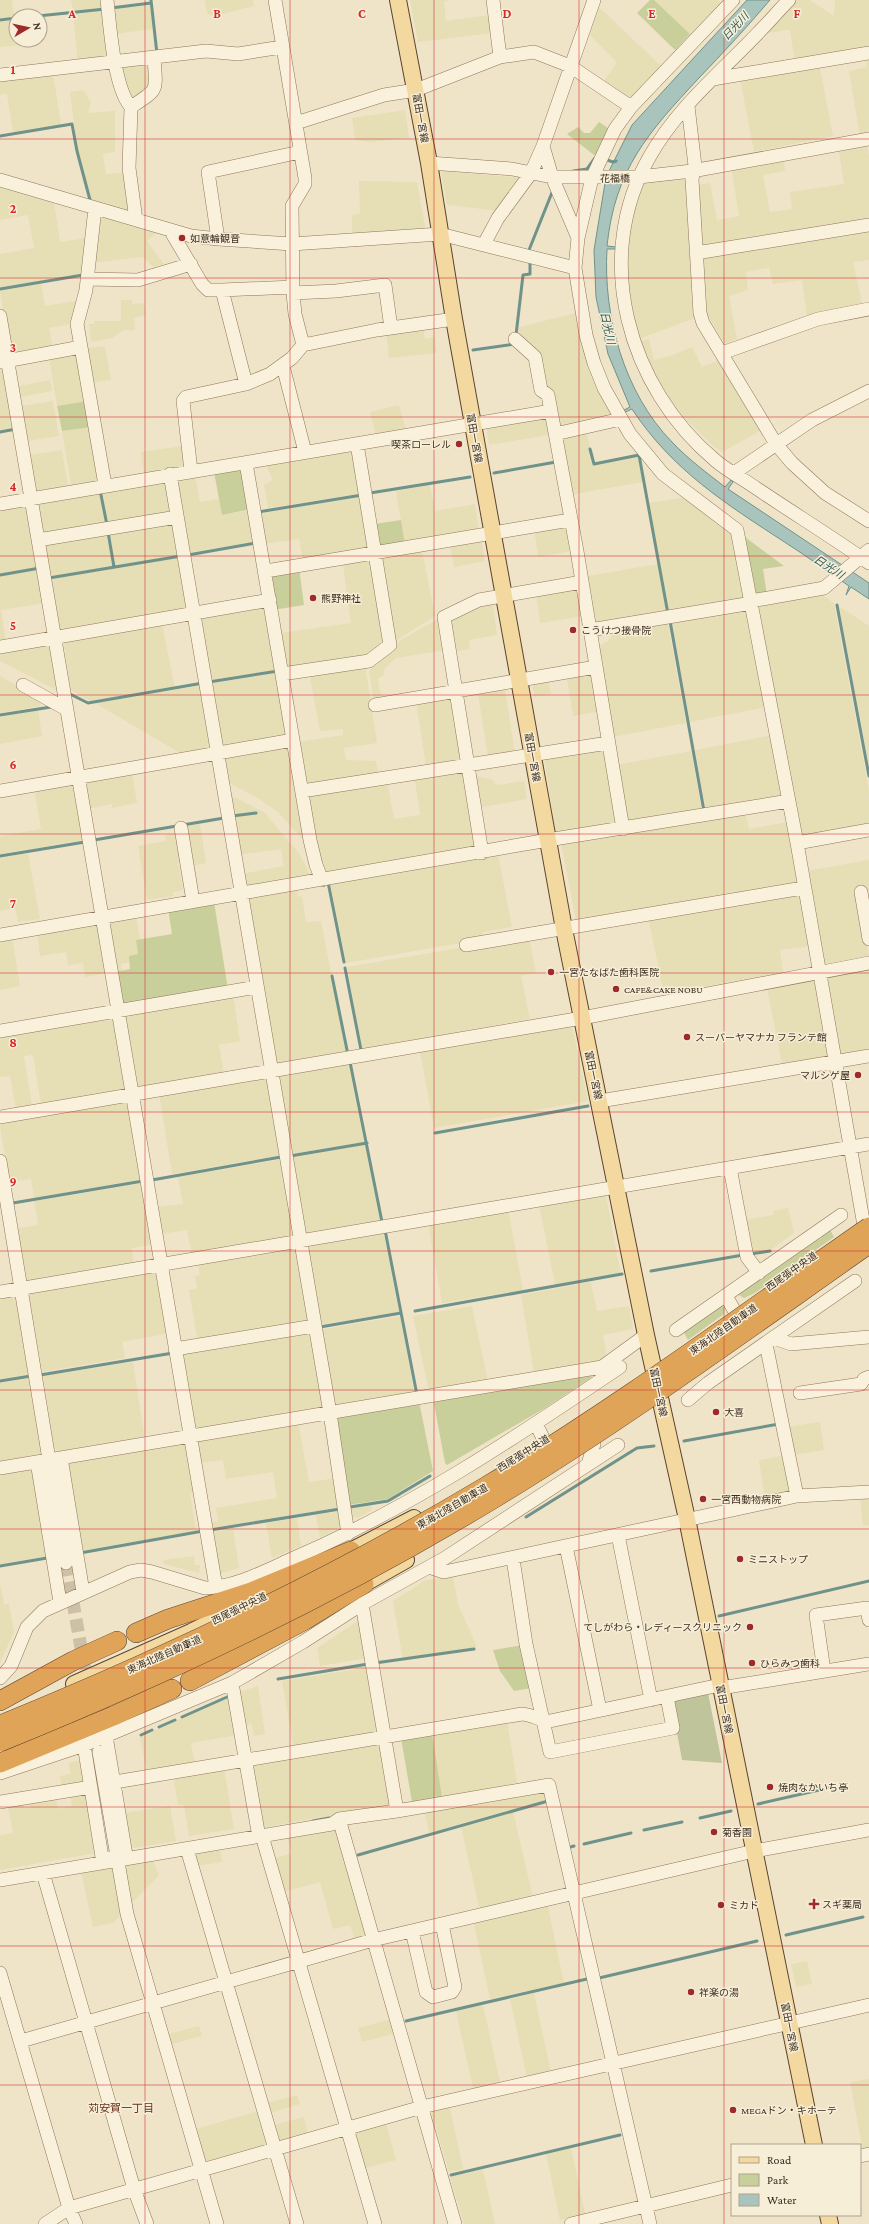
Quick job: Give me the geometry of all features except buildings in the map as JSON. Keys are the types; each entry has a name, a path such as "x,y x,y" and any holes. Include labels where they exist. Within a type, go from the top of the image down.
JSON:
{"highway":[{"name":"東海北陸自動車道","path":"0,1725 239,1621 429,1520 588,1422 867,1222"},
{"name":"東海北陸自動車道","path":"0,1742 100,1700 244,1635 436,1533 511,1488 592,1436 869,1244"},
{"path":"136,1633 168,1619 251,1592 350,1543"},
{"path":"190,1681 299,1624 364,1584"},
{"path":"0,1701 41,1680 73,1661 117,1641"},
{"path":"0,1763 172,1689"}],"main road":[{"name":"富田一宮線","path":"398,0 416,90 454,319 564,929 618,1187 646,1335 687,1520 814,2144"},
{"name":"西尾張中央道","path":"0,1717 191,1632 350,1543 418,1515 544,1440 653,1367 734,1310 867,1222"},
{"path":"0,1751 206,1661 364,1584 501,1503 594,1444 660,1399 763,1341 869,1254"}],"street":[{"path":"107,0 114,62 126,102 131,108 129,168 136,220"},
{"path":"191,471 183,401 191,396 246,384 270,374 283,366 299,352 303,345 295,314 293,290 294,253 292,244 292,206 305,184 275,0"},
{"path":"493,0 500,57"},
{"path":"484,244 498,218 531,173 543,146 594,0"},
{"path":"732,0 631,107 615,129 594,178 578,238 575,268 586,335 594,363 604,388 621,419 642,450 663,474 737,530 797,843 803,888 834,1062 850,1147 867,1222 869,1254"},
{"path":"590,630 824,588 866,557 734,473 717,461 696,442 666,404 644,369 629,328 623,290 622,239 627,211 637,177 664,133 713,79 789,0"},
{"path":"0,76 206,51 238,54 282,47"},
{"path":"296,123 384,95 416,90 500,57 534,52 570,66 631,107"},
{"path":"713,79 869,53"},
{"path":"131,108 153,93 156,87 154,57"},
{"path":"688,106 695,166 692,171 696,253 700,313 703,323 776,444 792,463 825,493 869,521"},
{"name":"花福橋","path":"429,163 512,169 552,177 637,177 692,171 869,139"},
{"path":"543,146 552,177 578,238"},
{"path":"218,240 208,172 300,152"},
{"path":"0,180 170,230 218,240 292,244 440,234 575,268"},
{"path":"95,208 87,279 77,324 105,485"},
{"path":"696,253 869,225"},
{"path":"170,230 208,290 342,291 385,285 392,328"},
{"path":"87,279 138,280 191,264"},
{"path":"222,290 246,384"},
{"path":"722,353 818,319 869,309"},
{"path":"0,316 4,361 31,498 216,1587"},
{"path":"303,345 392,328 454,319"},
{"path":"515,339 535,357 541,390 548,395 582,582 622,828"},
{"path":"4,361 81,347"},
{"path":"283,366 305,452"},
{"path":"734,473 812,420 869,391"},
{"path":"0,504 170,474 246,463 551,411"},
{"path":"555,434 621,419"},
{"path":"282,674 369,661 390,645 357,444"},
{"path":"246,463 266,571 293,740 318,881"},
{"path":"170,474 218,754 240,894 330,1413 350,1543"},
{"path":"38,540 177,517"},
{"path":"266,571 570,520"},
{"path":"482,853 444,617 479,600 582,582"},
{"path":"0,646 270,600"},
{"path":"375,705 596,668"},
{"path":"23,685 66,709"},
{"path":"0,791 293,740"},
{"path":"302,791 608,743"},
{"path":"0,935 622,828 789,802"},
{"path":"181,828 192,901"},
{"path":"797,843 869,830"},
{"path":"466,945 803,888"},
{"path":"861,892 869,939"},
{"path":"0,1117 582,1018 869,963"},
{"path":"0,1031 257,987"},
{"path":"600,1101 869,1056"},
{"path":"0,1292 161,1266 869,1144"},
{"path":"0,1161 50,1458 66,1563"},
{"path":"730,1168 747,1257 759,1273"},
{"path":"676,1330 841,1215"},
{"path":"688,1400 763,1341 855,1281"},
{"path":"726,1296 734,1310"},
{"path":"175,1349 314,1326"},
{"path":"2,1673 11,1666 27,1628 33,1619 60,1602 123,1574 141,1570 205,1588 216,1587 228,1585 258,1573 350,1543 536,1424 604,1372 646,1335"},
{"path":"763,1341 791,1344 869,1336"},
{"path":"763,1341 797,1496"},
{"path":"0,1468 50,1458 330,1413 427,1395 604,1372 620,1367"},
{"path":"800,1393 861,1384 864,1379 869,1377"},
{"path":"536,1424 544,1440"},
{"path":"588,1464 594,1444"},
{"path":"0,1773 84,1745 232,1683 303,1642 362,1604 429,1566 618,1445"},
{"path":"50,1458 62,1464 83,1592"},
{"path":"50,1458 38,1468 60,1602"},
{"path":"429,1566 444,1572 513,1559 566,1546 797,1496 869,1492"},
{"path":"618,1535 652,1700"},
{"path":"566,1546 600,1710"},
{"path":"513,1559 526,1644 550,1752 673,1728 667,1697"},
{"path":"362,1604 397,1811"},
{"path":"824,1671 816,1615 867,1608 869,1620"},
{"path":"115,1782 522,1714 534,1716 542,1721 721,1686 869,1664"},
{"path":"232,1683 260,1836 375,2224"},
{"path":"84,1745 102,1857 117,1860 126,1855 115,1782 106,1736"},
{"path":"99,1752 127,1914 217,2224"},
{"path":"0,1880 332,1824 339,1819 397,1811 549,1785 650,2224"},
{"path":"0,1802 91,1787"},
{"path":"339,1819 455,2224"},
{"path":"21,2041 373,1940 754,1851 869,1830"},
{"path":"187,1849 297,2224"},
{"path":"43,1873 134,2189 147,2224"},
{"path":"412,1931 426,1992 433,1997 452,1992 455,1987 442,1924"},
{"path":"0,1973 3,1992 21,2041 69,2208 76,2224"},
{"path":"44,2224 69,2208 422,2107 869,2005"},
{"path":"570,2224 731,2185"}],"shaded area":[{"path":"0,0 12,0 13,8 8,8 8,17 0,18"},
{"path":"71,0 104,0 105,7 73,11"},
{"path":"205,0 253,0 254,6 215,16 207,14"},
{"path":"410,0 452,0 444,1 446,21 490,15 493,33 418,42"},
{"path":"654,0 718,0 721,3 690,34"},
{"path":"795,0 810,0 834,16 835,0 869,0 869,54 819,62 833,136 754,152 740,78 796,69 790,30 760,34"},
{"path":"150,5 153,29 114,34 111,9"},
{"path":"599,7 661,66 628,101 603,83 617,62 590,35"},
{"path":"106,10 111,58 78,65 73,13"},
{"path":"8,21 8,46 0,47 0,22"},
{"path":"869,55 869,142 867,143 869,156 869,219 699,248 698,185 710,183 717,220 739,216 731,165 783,156 785,171 763,175 770,212 792,209 790,192 844,184 838,146 861,142 849,71 867,67 866,56"},
{"path":"148,62 153,86 132,101 117,66"},
{"path":"53,73 61,125 13,133 7,94 0,95 0,79"},
{"path":"83,90 91,102 88,113 115,111 115,152 103,154 106,174 124,173 129,211 122,212 91,200 77,148 70,92"},
{"path":"405,110 409,138 369,142 355,140 352,118"},
{"path":"441,171 523,178 500,211 447,205"},
{"path":"690,174 698,317 636,340 624,260 639,183"},
{"path":"359,181 417,182 426,232 352,236 352,215 360,214"},
{"path":"0,187 54,202 60,242 86,238 82,274 0,288 0,254 34,248 28,215 0,220"},
{"path":"107,216 160,230 147,241 164,264 153,267 143,257 91,263 97,218"},
{"path":"869,225 869,260 853,262 862,304 807,317 802,280 773,284 769,268 746,272 748,290 729,296 737,339 725,344 706,313 699,252"},
{"path":"41,283 45,306 76,301 71,324 49,328 53,350 10,357 0,290"},
{"path":"121,300 132,300 132,304 144,303 146,315 134,318 135,330 124,330 112,338 91,342 89,324 94,324 94,321 121,321"},
{"path":"576,313 614,415 557,428 551,394 518,336 519,327"},
{"path":"423,329 425,339 434,337 437,353 389,358 386,332"},
{"path":"649,339 654,360 673,355 692,347 702,367 722,359 764,429 722,452 713,446 683,416 665,394 639,342"},
{"path":"105,346 111,380 90,383 87,348"},
{"path":"78,353 87,401 57,406 49,358"},
{"path":"0,364 5,364 16,428 0,431"},
{"path":"50,380 52,391 21,397 19,386"},
{"path":"53,401 59,436 28,441 22,406"},
{"path":"399,405 406,431 376,436 370,412"},
{"path":"546,415 549,435 489,445 486,426"},
{"path":"91,427 100,480 71,485 62,431"},
{"path":"586,430 594,465 638,456 643,482 569,495 560,436"},
{"path":"183,446 185,461 181,468 144,474 141,452"},
{"path":"356,448 363,493 268,508 264,485 273,480 265,463"},
{"path":"62,450 68,486 36,491 30,455"},
{"path":"195,475 200,502 219,499 222,515 249,510 254,542 186,553 174,478"},
{"path":"167,478 174,515 107,526 101,490"},
{"path":"430,485 435,511 475,504 479,533 405,545 396,491"},
{"path":"99,490 106,526 44,537 38,501"},
{"path":"363,496 373,550 303,561 299,539 263,544 258,514"},
{"path":"685,497 716,523 734,534 747,600 669,614 649,503"},
{"path":"29,502 39,567 0,574 0,507"},
{"path":"175,519 181,555 115,566 108,530"},
{"path":"567,523 571,551 538,557 534,528"},
{"path":"107,531 113,567 50,577 44,541"},
{"path":"481,539 485,561 454,567 450,545"},
{"path":"422,550 435,616 394,642 380,557"},
{"path":"372,552 385,640 370,655 286,667 280,633 351,623 342,557"},
{"path":"181,557 191,613 60,633 51,579"},
{"path":"658,564 667,615 597,627 588,576"},
{"path":"40,569 45,603 1,610 6,643 0,644 0,576"},
{"path":"578,586 583,616 540,623 536,593"},
{"path":"824,596 834,603 869,790 869,825 804,837 799,834 757,603"},
{"path":"492,600 497,635 469,640 470,649 452,652 446,618"},
{"path":"268,605 279,669 209,681 199,616"},
{"path":"748,606 767,707 690,722 671,619"},
{"path":"839,606 869,626 869,765"},
{"path":"442,617 447,650 396,658 384,669 384,675 378,679 382,701 374,702 369,671 402,639"},
{"path":"667,619 686,723 613,737 598,646 607,642 615,632"},
{"path":"162,624 175,688 92,702 71,690 63,640"},
{"path":"52,641 60,692 0,661 0,650"},
{"path":"365,665 377,743 344,748 346,760 376,761 379,777 305,789 298,742 343,735 343,729 320,731 309,672"},
{"path":"595,669 602,711 573,716 566,674"},
{"path":"279,672 290,736 220,747 210,684"},
{"path":"0,676 39,698 41,706 0,713"},
{"path":"548,678 551,694 534,697 532,681"},
{"path":"203,685 213,747 180,753 95,703"},
{"path":"505,690 515,753 488,757 478,694"},
{"path":"453,696 464,759 426,765 416,702"},
{"path":"38,710 42,736 0,744 0,717"},
{"path":"773,735 784,799 706,811 695,750"},
{"path":"291,745 305,842 278,812 259,799 224,780 221,757"},
{"path":"608,745 621,824 556,836 544,756"},
{"path":"691,751 702,812 627,824 617,765"},
{"path":"466,767 479,850 327,874 323,871 306,793 387,780 394,819 420,815 414,775"},
{"path":"132,772 137,803 112,808 112,804 87,809 85,781"},
{"path":"472,775 493,780 495,784 499,785 524,781 527,799 478,808"},
{"path":"73,782 86,840 0,854 0,836 41,829 34,788"},
{"path":"228,794 264,812 299,853 312,879 244,891 241,874 284,866 281,849 237,855"},
{"path":"745,811 749,829 788,822 798,884 576,921 561,844"},
{"path":"200,824 206,863 190,866 183,827"},
{"path":"179,833 184,861 178,862 183,890 173,892 174,896 147,900 138,846 166,841 165,835"},
{"path":"28,853 40,919 18,922 15,908 0,911 0,858"},
{"path":"498,854 512,927 483,932 484,939 346,963 330,882"},
{"path":"869,860 869,923 858,890 869,956 823,964 806,871"},
{"path":"296,888 298,897 302,896 306,922 321,921 346,1051 274,1066 245,897"},
{"path":"800,892 810,946 780,950 783,972 664,994 648,917"},
{"path":"136,916 140,940 136,940 138,954 131,962 121,964 122,971 115,972 106,921"},
{"path":"100,921 108,973 85,977 83,963 68,965 66,952 40,956 37,931"},
{"path":"12,936 20,986 0,990 0,938"},
{"path":"529,936 536,973 521,976 530,1019 362,1049 347,967"},
{"path":"869,968 869,1052 840,1056 825,979 827,976"},
{"path":"810,980 816,984 830,1059 783,1068 767,988"},
{"path":"233,994 240,1041 219,1045 224,1074 134,1089 122,1012"},
{"path":"95,1017 96,1022 116,1019 128,1091 41,1105 33,1055 24,1056 32,1106 16,1109 10,1076 0,1077 0,1032"},
{"path":"572,1025 588,1101 434,1128 420,1051"},
{"path":"348,1062 364,1142 289,1155 278,1075"},
{"path":"266,1076 270,1079 283,1155 172,1174 159,1094"},
{"path":"127,1099 143,1179 34,1198 31,1179 9,1182 0,1126 2,1121"},
{"path":"365,1144 381,1224 305,1237 289,1157"},
{"path":"283,1159 296,1235 192,1256 187,1230 161,1234 157,1207 183,1204 178,1177"},
{"path":"144,1183 155,1244 132,1248 134,1266 26,1282 18,1228 38,1225 34,1201"},
{"path":"602,1193 606,1196 621,1274 555,1285 539,1204"},
{"path":"788,1208 794,1233 772,1249 749,1253 743,1220 774,1215 773,1211"},
{"path":"508,1209 523,1290 442,1303 428,1223"},
{"path":"383,1230 399,1312 317,1325 307,1243"},
{"path":"298,1246 311,1324 198,1343 189,1290 197,1288 195,1276 200,1275 198,1262"},
{"path":"159,1268 170,1333 122,1342 125,1358 42,1372 29,1293"},
{"path":"591,1282 597,1311 629,1306 633,1329 603,1335 607,1359 600,1364 534,1373 521,1295"},
{"path":"12,1295 17,1298 30,1375 0,1380 0,1297"},
{"path":"472,1306 488,1382 429,1392 413,1316"},
{"path":"400,1316 415,1395 333,1409 318,1330"},
{"path":"312,1331 326,1407 194,1432 181,1353"},
{"path":"133,1362 145,1441 59,1451 54,1448 43,1376"},
{"path":"30,1378 42,1451 39,1454 0,1465 0,1383"},
{"path":"298,1421 309,1482 337,1478 341,1507 211,1528 210,1522 218,1521 216,1508 277,1498 273,1472 226,1479 223,1460 200,1463 196,1438"},
{"path":"820,1422 824,1450 792,1455 786,1427"},
{"path":"188,1440 197,1492 190,1493 196,1531 80,1551 68,1459"},
{"path":"786,1455 793,1493 765,1498 759,1460"},
{"path":"28,1468 33,1471 47,1556 0,1564 0,1473"},
{"path":"869,1494 869,1525 863,1526 860,1495"},
{"path":"371,1504 372,1510 357,1518 350,1515 349,1508"},
{"path":"342,1511 344,1525 320,1538 316,1515"},
{"path":"297,1518 301,1546 272,1558 266,1523"},
{"path":"233,1529 239,1568 219,1574 210,1532"},
{"path":"194,1556 195,1565 200,1565 199,1573 164,1564 163,1560"},
{"path":"453,1575 458,1604 477,1647 403,1660 393,1601 424,1581"},
{"path":"0,1583 4,1604 9,1604 14,1632 0,1663"},
{"path":"358,1621 363,1622 368,1658 320,1666 317,1648"},
{"path":"370,1667 381,1734 294,1749 282,1681"},
{"path":"258,1686 265,1734 254,1736 251,1724 243,1726 237,1693"},
{"path":"228,1697 238,1735 191,1743 195,1766 147,1774 140,1737"},
{"path":"507,1720 517,1783 442,1797 432,1733"},
{"path":"383,1742 394,1805 260,1828 249,1766"},
{"path":"76,1761 81,1762 85,1782 62,1788 60,1776 70,1774 69,1763"},
{"path":"224,1767 234,1829 189,1836 184,1805 178,1805 173,1775"},
{"path":"545,1787 548,1799 429,1833 424,1809"},
{"path":"70,1793 89,1793 96,1853 0,1870 0,1835 13,1833 7,1803 22,1801 24,1808 30,1807 29,1800 55,1795 58,1809 72,1806"},
{"path":"170,1806 176,1841 134,1848 128,1843 123,1813"},
{"path":"513,1811 533,1898 480,1911 461,1827"},
{"path":"333,1829 337,1832 367,1934 364,1938 355,1940 350,1925 333,1929 320,1882 283,1892 273,1859 292,1853 287,1836"},
{"path":"220,1848 222,1862 197,1866 194,1855 195,1853"},
{"path":"152,1858 159,1875 131,1904 125,1866 128,1862"},
{"path":"111,1866 114,1868 122,1913 113,1923 93,1927 81,1871"},
{"path":"547,1903 564,1983 490,1999 473,1920"},
{"path":"807,1961 812,1984 796,1987 791,1964"},
{"path":"534,1993 551,2073 527,2078 510,1999"},
{"path":"483,2005 501,2086 474,2092 456,2011"},
{"path":"392,2019 396,2033 362,2042 358,2028"},
{"path":"199,2026 202,2036 172,2044 169,2034"},
{"path":"869,2079 869,2150 863,2151 850,2082"},
{"path":"297,2095 300,2104 269,2113 267,2103"},
{"path":"449,2104 463,2169 449,2172 430,2108"},
{"path":"259,2111 268,2142 267,2145 207,2161 204,2159 196,2129"},
{"path":"304,2117 308,2133 281,2141 277,2139 273,2125"},
{"path":"386,2124 396,2160 362,2169 355,2132"},
{"path":"571,2148 585,2214 560,2220 546,2154"},
{"path":"483,2170 495,2224 464,2224 450,2177"}],"green space":[{"path":"650,0 654,0 690,34 675,50 637,13"},
{"path":"599,122 611,130 599,154 594,155 567,134 578,127 584,133 590,133"},
{"path":"87,401 91,427 62,431 57,406"},
{"path":"243,467 251,509 222,515 214,472"},
{"path":"401,520 405,545 381,549 374,524"},
{"path":"745,537 784,566 763,569 767,595 753,594"},
{"path":"299,568 304,605 273,610 268,573"},
{"path":"214,902 228,989 121,1008 115,972 130,969 129,956 138,954 136,940 172,934 168,909"},
{"path":"829,1228 834,1237 755,1293 744,1298 739,1295 743,1290 815,1238 820,1239"},
{"path":"720,1306 725,1307 724,1314 688,1340 683,1331 694,1326 696,1321"},
{"path":"591,1372 592,1377 545,1408 447,1465 445,1463 433,1398"},
{"path":"419,1401 433,1471 388,1499 348,1505 334,1416"},
{"path":"523,1645 532,1688 514,1691 500,1671 493,1650"},
{"path":"708,1693 722,1763 682,1760 671,1700"},
{"path":"432,1733 442,1797 412,1802 401,1738"}],"water":[{"name":"日光川","path":"747,0 770,0 649,135 626,174 611,219 607,246 616,247 615,249 607,249 609,301 613,327 629,377 641,401 655,422 672,442 691,460 725,487 731,480 733,482 728,489 869,583 869,599 851,587 846,595 849,586 721,500 682,468 664,450 632,409 621,414 620,412 630,407 608,354 596,297 594,250 606,177 632,125"}],"waterway":[{"path":"151,0 157,54"},
{"path":"111,8 151,3"},
{"path":"48,15 105,9"},
{"path":"0,20 8,19"},
{"path":"0,136 72,124 77,151 90,200"},
{"path":"573,171 587,169 595,158"},
{"path":"607,160 613,162 616,161"},
{"path":"529,250 553,190"},
{"path":"516,335 523,275 530,274 530,263"},
{"path":"0,289 83,275"},
{"path":"473,350 515,344"},
{"path":"0,432 16,429"},
{"path":"590,449 594,464 639,455 668,614"},
{"path":"494,473 556,462"},
{"path":"370,493 470,477"},
{"path":"100,490 107,525"},
{"path":"258,512 362,495"},
{"path":"108,532 114,567"},
{"path":"188,555 256,543"},
{"path":"49,578 181,556"},
{"path":"0,575 40,568"},
{"path":"837,605 869,776"},
{"path":"670,621 704,811"},
{"path":"209,682 278,671"},
{"path":"70,694 88,703 203,683"},
{"path":"0,715 51,707"},
{"path":"232,816 256,813"},
{"path":"94,840 224,818"},
{"path":"0,856 85,842"},
{"path":"328,882 344,962"},
{"path":"345,968 361,1050 364,1050"},
{"path":"332,976 347,1050"},
{"path":"350,1062 382,1222"},
{"path":"435,1133 588,1106"},
{"path":"290,1156 367,1143"},
{"path":"152,1180 281,1157"},
{"path":"13,1203 143,1181"},
{"path":"385,1230 417,1395"},
{"path":"750,1254 770,1251"},
{"path":"651,1271 743,1255"},
{"path":"415,1311 622,1274"},
{"path":"320,1327 401,1313"},
{"path":"40,1375 173,1353"},
{"path":"0,1381 31,1376"},
{"path":"684,1441 779,1424"},
{"path":"526,1517 637,1448 654,1446"},
{"path":"350,1507 388,1501 430,1476"},
{"path":"210,1530 340,1509"},
{"path":"80,1553 203,1531"},
{"path":"0,1566 47,1558"},
{"path":"719,1616 869,1581"},
{"path":"375,1663 474,1649"},
{"path":"278,1679 368,1664"},
{"path":"182,1717 227,1697"},
{"path":"159,1727 175,1720"},
{"path":"141,1735 152,1730"},
{"path":"758,1804 828,1788"},
{"path":"358,1855 548,1801"},
{"path":"700,1818 731,1811"},
{"path":"313,1821 329,1818"},
{"path":"644,1830 682,1822"},
{"path":"584,1844 631,1833"},
{"path":"567,1848 574,1846"},
{"path":"786,1935 863,1917"},
{"path":"599,1978 757,1941"},
{"path":"406,2021 587,1979"},
{"path":"451,2175 620,2135"}],"tunnel":[{"path":"66,1563 88,1687"}],"place":[{"name":"如意輪観音","path":"182,238"},
{"name":"喫茶ローレル","path":"459,444"},
{"name":"熊野神社","path":"313,598"},
{"name":"こうけつ接骨院","path":"573,630"},
{"name":"一宮たなばた歯科医院","path":"551,972"},
{"name":"CAFE&CAKE NOBU","path":"616,989"},
{"name":"スーパーヤマナカ フランテ館","path":"687,1037"},
{"name":"マルシゲ屋","path":"858,1075"},
{"name":"大喜","path":"716,1412"},
{"name":"一宮西動物病院","path":"703,1499"},
{"name":"ミニストップ","path":"740,1559"},
{"name":"てしがわら・レディースクリニック","path":"750,1627"},
{"name":"ひらみつ歯科","path":"752,1663"},
{"name":"焼肉なかいち亭","path":"770,1787"},
{"name":"菊香園","path":"714,1832"},
{"name":"スギ薬局","path":"814,1904"},
{"name":"ミカド","path":"721,1905"},
{"name":"祥楽の湯","path":"691,1992"},
{"name":"MEGAドン・キホーテ","path":"733,2110"}],"district":[{"name":"苅安賀一丁目","path":"121,2108"}]}
